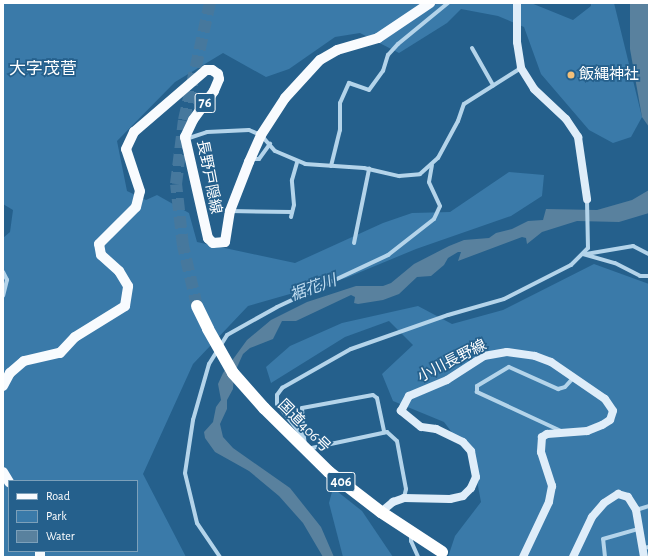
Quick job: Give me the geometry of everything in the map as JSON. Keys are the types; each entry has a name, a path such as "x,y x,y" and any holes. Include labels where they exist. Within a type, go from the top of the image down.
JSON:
{"highway":[{"name":"国道406号","path":"197,306 233,373 264,408 381,512 442,552"}],"main road":[{"name":"長野戸隠線","path":"3,386 10,374 24,361 60,353 75,337 125,306 128,286 119,271 101,255 99,244 136,207 140,191 126,149 134,132 197,77 206,70 212,70 219,79 193,120 186,139 194,164 204,224 208,238 214,243 225,242 230,212 250,159 261,135 285,98 320,60 337,50 378,38 430,3"},
{"path":"517,3 516,34 521,68 534,88 566,119 578,137 587,199"},
{"name":"小川長野線","path":"404,498 450,500 463,496 476,477 471,451 463,442 436,429 421,427 401,411 409,396 447,380 484,356 499,352 523,353 550,362 605,399 613,411 610,420 602,426 565,433 547,434 542,437 541,452 552,486 549,502 523,557"},
{"path":"573,557 582,532 604,503 618,494 628,496 636,510 646,547 644,557"},
{"path":"381,512 393,502 404,498"}],"street":[{"path":"331,166 340,130 340,102 349,83 369,90 383,71 388,55 398,44 448,3"},
{"path":"472,48 493,85"},
{"path":"186,139 207,132 249,130 261,135 275,150 297,162 369,169 399,176 420,174 432,165 445,147 464,104 521,68"},
{"path":"250,159 259,159 270,144"},
{"path":"230,212 291,214 292,180 297,162"},
{"path":"220,557 197,523 185,473 194,420 209,364 227,335 277,307 388,255 434,219 440,206 429,182 432,165"},
{"path":"354,243 369,169"},
{"path":"304,444 277,404 277,395 282,388 351,349 448,315 504,299 571,265 588,248 587,199"},
{"path":"583,254 633,246 649,254"},
{"path":"583,254 615,262 640,276 649,276"},
{"path":"3,272 7,280 3,296"},
{"path":"565,433 477,392 477,386 509,367 558,389 565,387 572,378"},
{"path":"304,444 302,408 373,395 377,398 384,432"},
{"path":"304,444 387,432 397,441 406,488 404,498"},
{"path":"636,510 649,506"},
{"path":"606,557 603,539 640,529"},
{"path":"412,533 411,541 418,557"}],"green space":[{"path":"3,3 531,3 573,20 591,6 591,3 614,3 642,117 631,137 613,143 589,130 541,74 524,27 498,16 461,9 447,23 399,53 360,33 335,37 289,69 266,77 223,53 175,82 117,141 127,191 146,200 157,195 189,213 197,242 295,263 383,223 412,213 450,212 509,172 544,175 542,196 511,216 416,249 346,278 248,306 193,364 143,474 186,557 3,557 3,238 10,232 13,210 3,204"},
{"path":"594,264 649,284 649,557 448,557 455,536 481,502 473,460 444,422 393,401 382,374 413,345 389,321 345,337 271,383 266,367 290,346 342,323 418,306 452,324 503,310"},
{"path":"333,488 362,511 393,557 343,557 329,503"}],"water":[{"path":"630,3 649,3 649,127 642,117 630,49"},
{"path":"649,190 649,213 619,222 577,221 542,232 527,244 526,238 522,237 458,261 461,252 458,252 448,258 444,265 431,276 417,277 399,294 383,300 358,304 354,303 355,297 351,295 296,321 282,321 273,339 250,348 243,354 234,374 233,389 227,400 227,409 220,424 223,437 233,448 290,488 321,527 334,557 323,557 303,523 279,496 249,471 215,452 205,438 204,432 213,422 216,407 221,400 218,384 223,373 247,340 271,320 307,302 356,286 383,286 391,283 414,264 449,246 464,240 489,238 496,233 512,229 528,221 543,220 546,209 597,210 632,200"}],"tunnel":[{"path":"197,306 183,246 176,184 184,120 210,3"}],"place":[{"name":"飯縄神社","path":"571,75"}],"district":[{"name":"大字茂菅","path":"43,69"}],"water label":[{"name":"裾花川","path":"313,288"}]}
